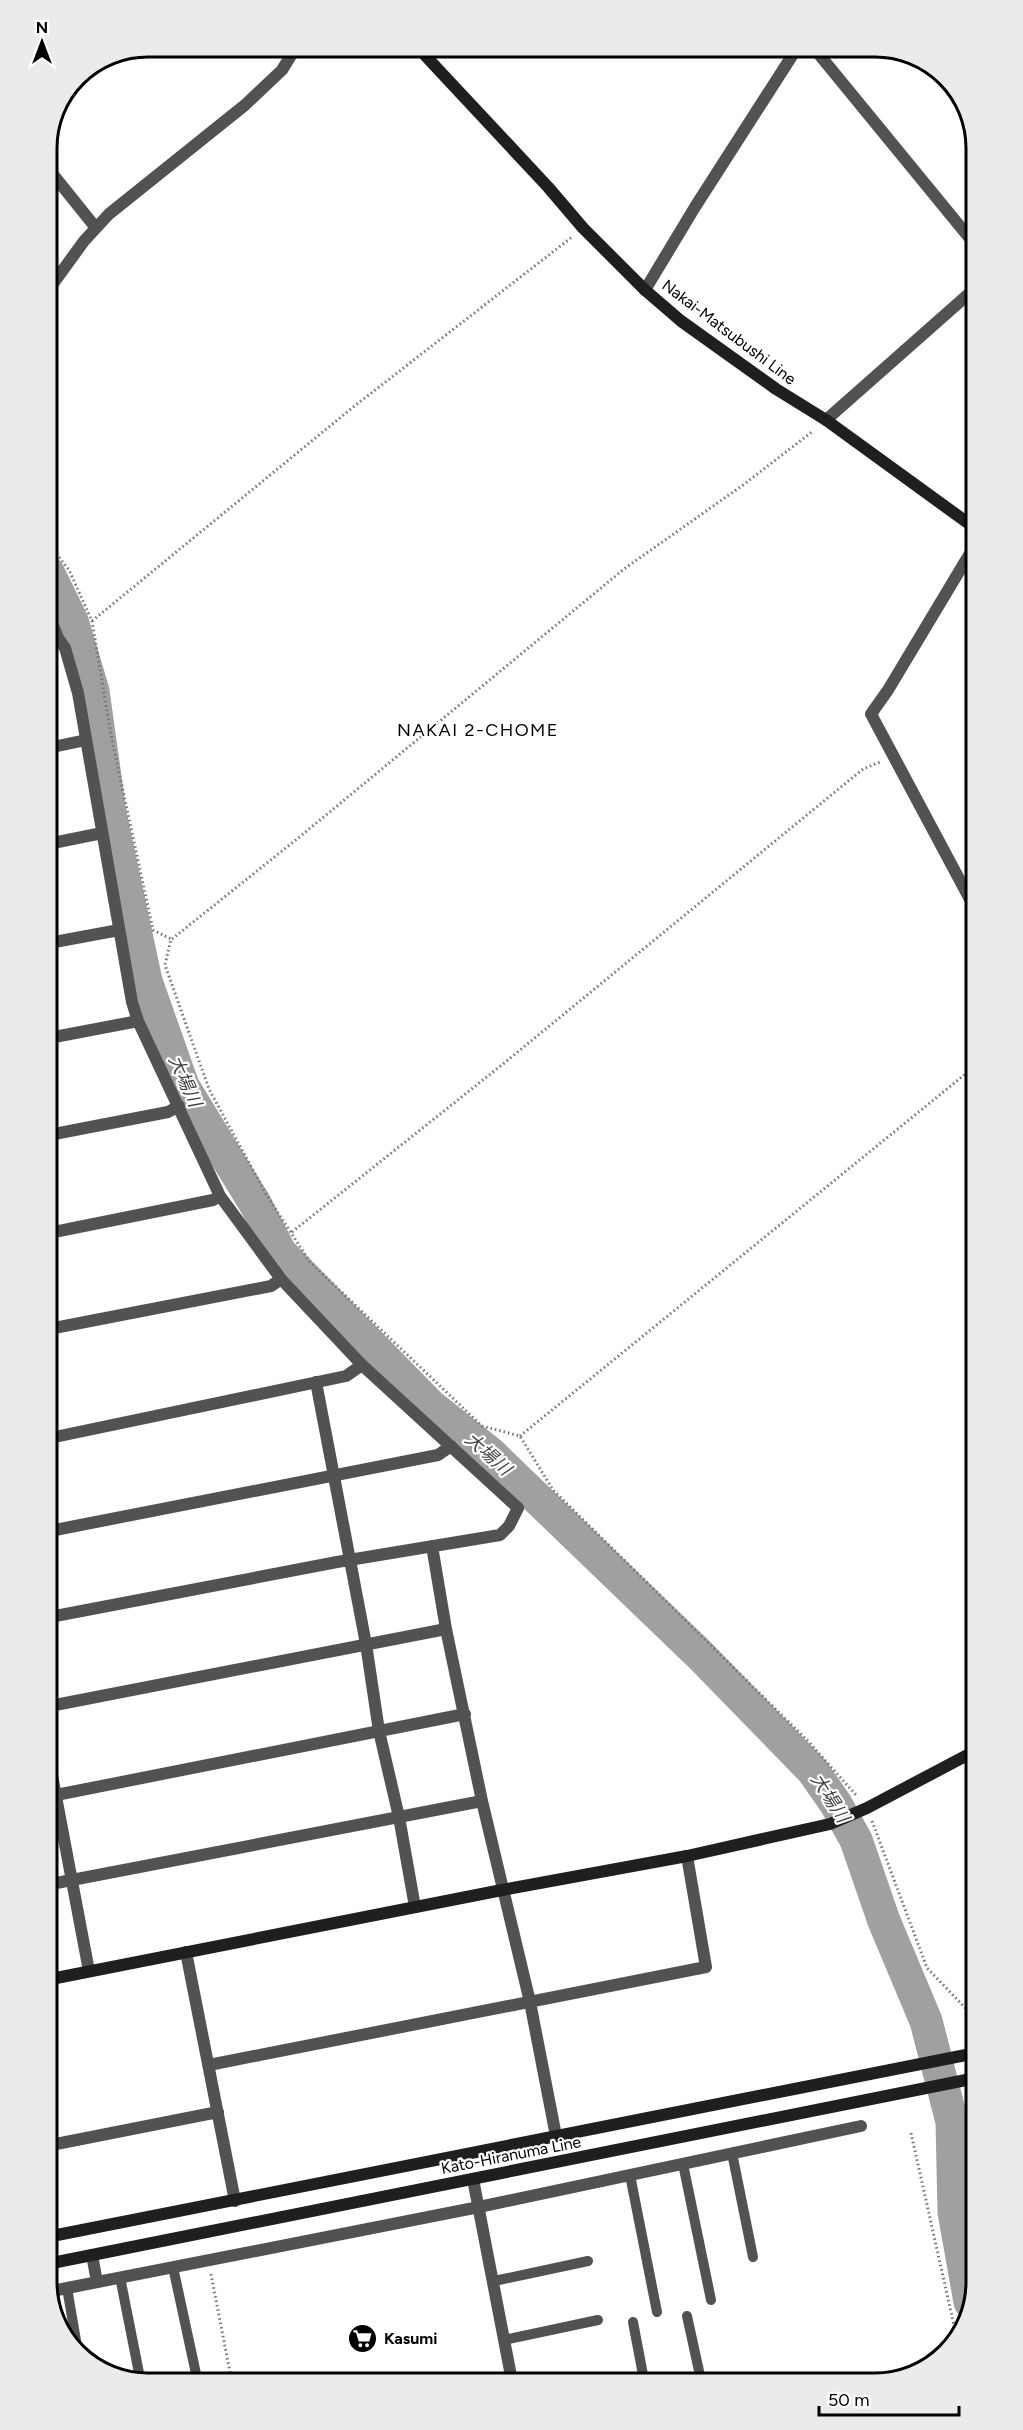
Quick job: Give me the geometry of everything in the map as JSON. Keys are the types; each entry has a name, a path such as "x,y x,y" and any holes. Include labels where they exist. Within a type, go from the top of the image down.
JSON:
{"main road":[{"name":"Nakai-Matsubushi Line","path":"427,57 548,187 583,228 645,290 700,335 776,389 826,420 966,522"},
{"path":"57,1978 687,1856 830,1824 867,1808 966,1756"},
{"name":"Kato-Hiranuma Line","path":"57,2235 966,2055"},
{"name":"Kato-Hiranuma Line","path":"57,2262 966,2080"}],"street":[{"path":"57,278 109,214 245,105 282,70 290,57"},
{"path":"645,290 791,57"},
{"path":"821,57 966,233"},
{"path":"57,179 96,228"},
{"path":"826,420 966,296"},
{"path":"966,560 888,690 871,714 966,892"},
{"path":"57,641 65,648 78,693 132,1002 138,1021 220,1196 281,1279 362,1365 518,1508 509,1526 500,1535 350,1560 57,1616"},
{"path":"57,746 86,740"},
{"path":"57,842 102,833"},
{"path":"57,942 119,930"},
{"path":"57,1036 138,1021"},
{"path":"57,1133 168,1112 179,1106"},
{"path":"57,1231 213,1200 220,1196"},
{"path":"57,1328 272,1286 281,1279"},
{"path":"57,1437 346,1376 362,1365"},
{"path":"316,1382 366,1644 379,1731 399,1817 415,1907"},
{"path":"57,1529 438,1455 451,1446"},
{"path":"432,1546 446,1629 482,1801 530,2002 556,2136"},
{"path":"57,1705 446,1629"},
{"path":"57,1794 465,1714"},
{"path":"57,1883 482,1801"},
{"path":"57,1813 89,1971"},
{"path":"209,2065 706,1967 687,1856"},
{"path":"186,1952 235,2201"},
{"path":"57,2144 218,2112"},
{"path":"58,2290 479,2207 861,2126"},
{"path":"473,2179 510,2373"},
{"path":"92,2255 97,2282"}],"lane":[{"path":"732,2153 753,2257"},
{"path":"683,2164 711,2300"},
{"path":"630,2175 657,2312"},
{"path":"494,2280 588,2261"},
{"path":"173,2267 196,2373"},
{"path":"120,2277 139,2372"},
{"path":"67,2288 75,2337"},
{"path":"687,2316 699,2373"},
{"path":"504,2340 598,2320"},
{"path":"633,2322 643,2373"}],"path":[{"path":"92,621 352,408 583,228"},
{"path":"826,420 743,485 624,569 297,839 171,939 165,965 209,1089 267,1196 310,1262 482,1426 520,1436 553,1490 808,1741 867,1808 927,1968 966,2009"},
{"path":"57,555 69,570 92,621 111,735 153,930 171,939"},
{"path":"292,1232 503,1064 863,769 893,757"},
{"path":"520,1436 966,1074"},
{"path":"911,2133 954,2327"},
{"path":"208,2260 230,2373"}],"waterway":[{"name":"大場川","path":"57,590 72,621 93,691 110,813 146,981 183,1086 256,1205 280,1252 431,1406 490,1453 701,1656 813,1771 836,1804 856,1840 884,1921 926,2021 952,2122 954,2212 966,2280"}],"place":[{"name":"Kasumi","path":"363,2338"}],"district":[{"name":"NAKAI 2-CHOME","path":"478,730"}]}
